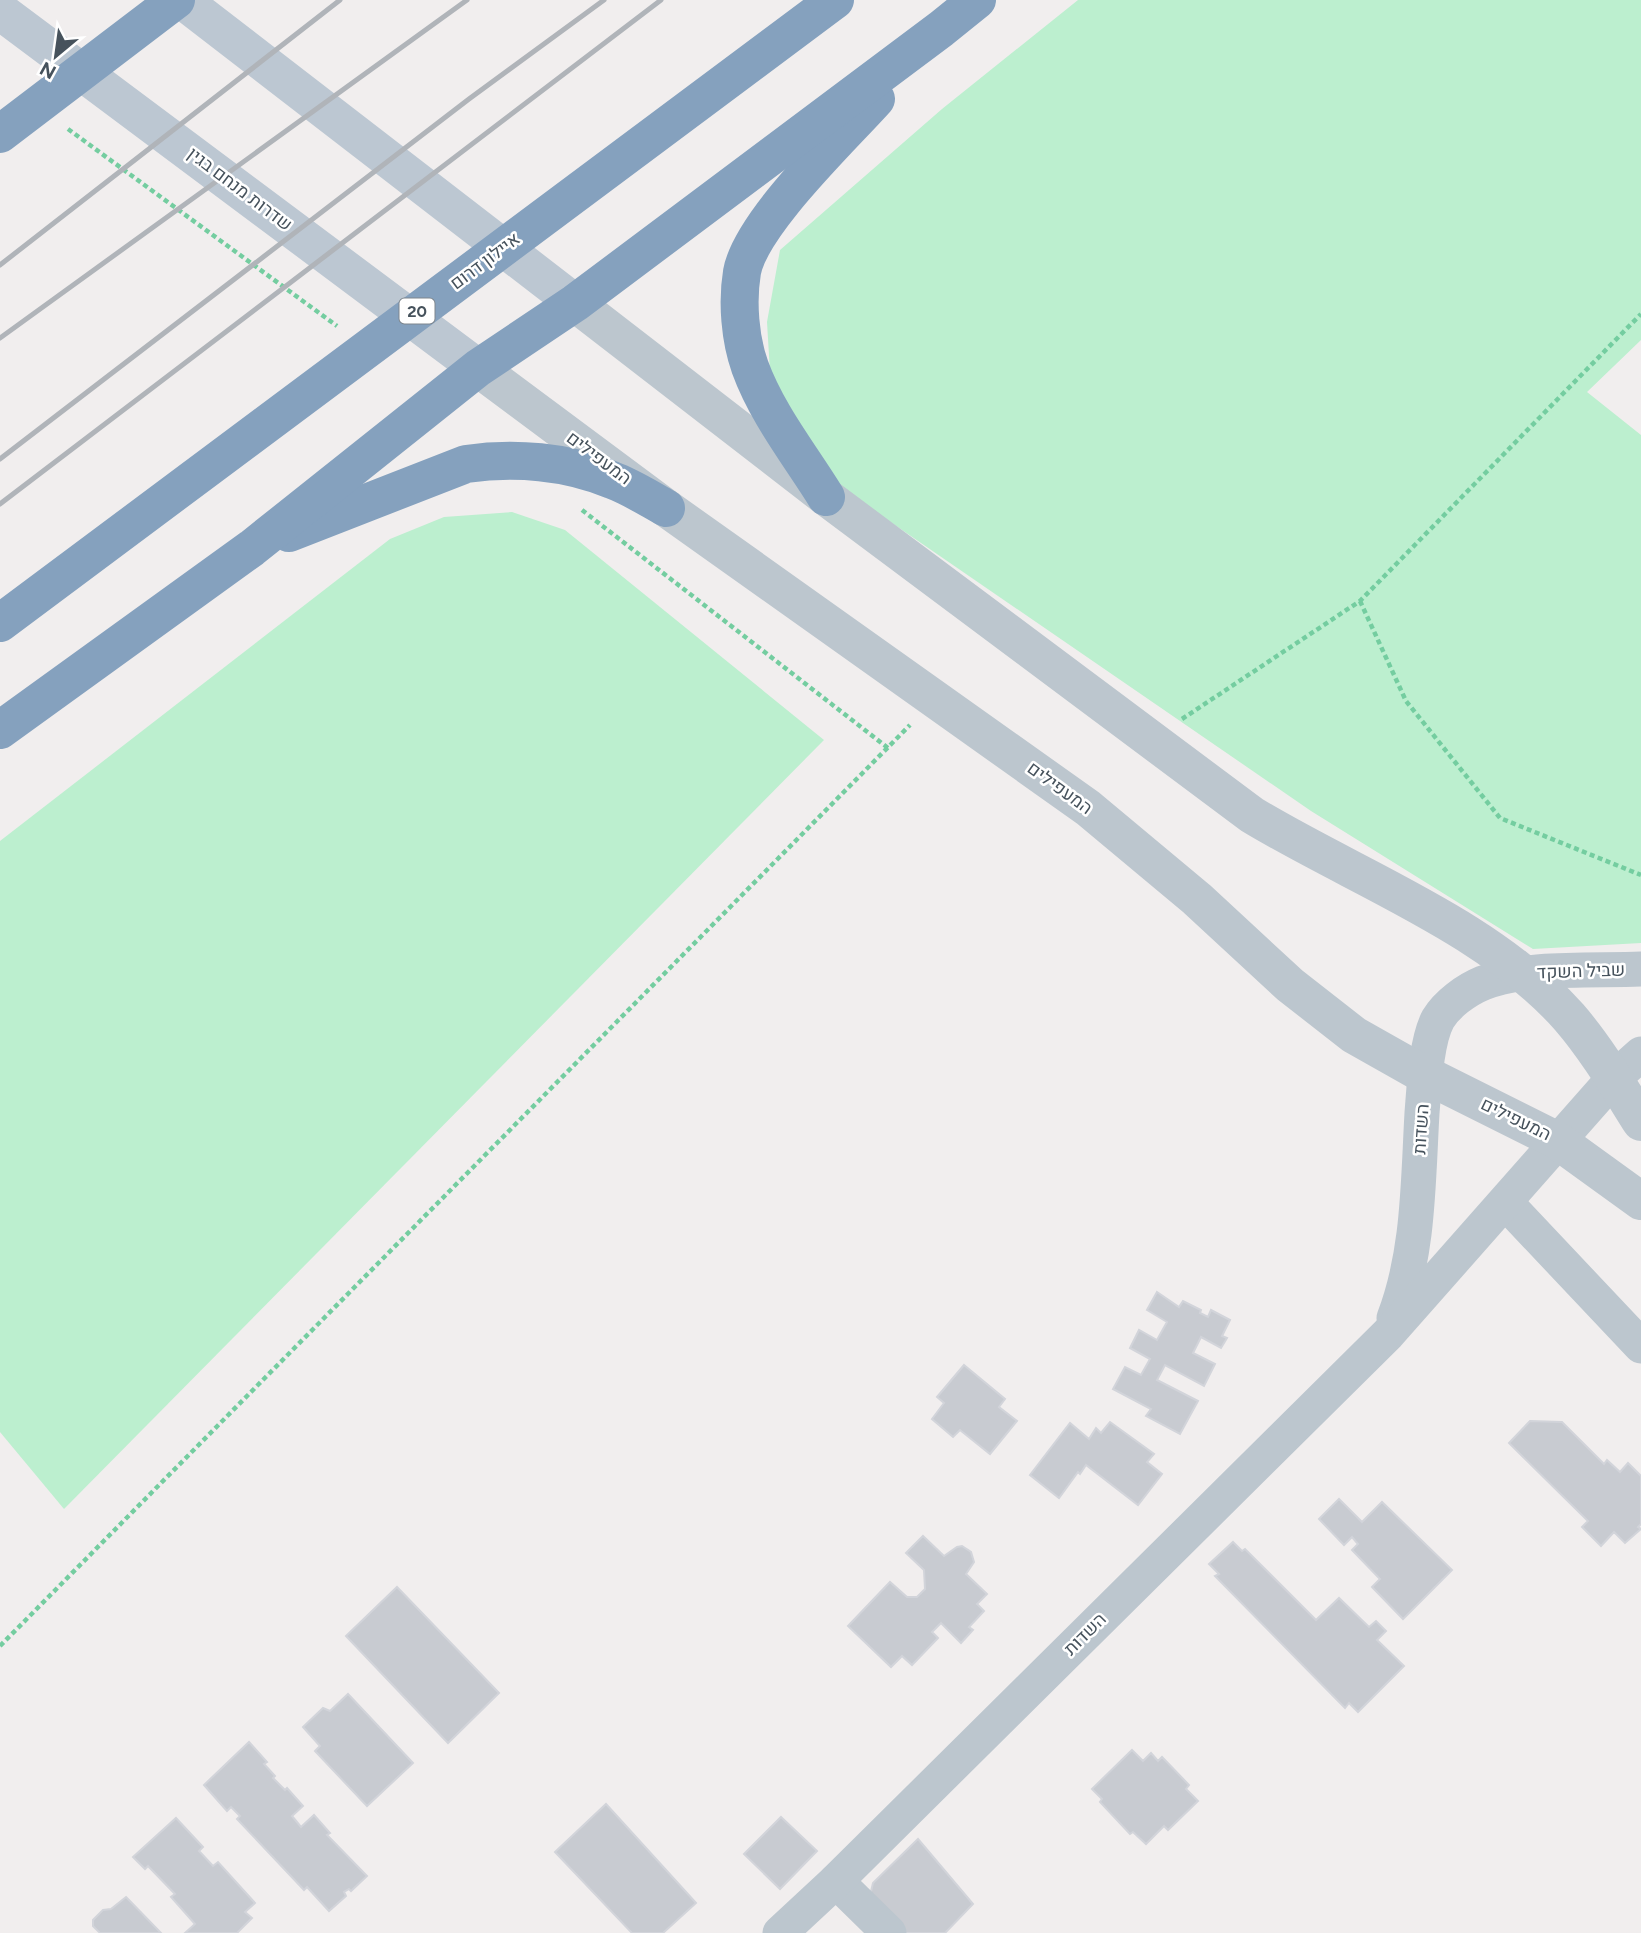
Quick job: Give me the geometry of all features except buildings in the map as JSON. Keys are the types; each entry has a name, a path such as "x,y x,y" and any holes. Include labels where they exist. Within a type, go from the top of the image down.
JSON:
{"highway":[{"path":"0,135 176,0"},
{"name":"איילון דרום","path":"0,623 835,0"},
{"path":"0,730 251,548 467,359 575,303 976,0"},
{"path":"826,497 771,410 750,367 741,331 742,270 755,242 796,186 941,29"},
{"path":"251,548 466,464 494,460 568,466 612,479 666,508"}],"main road":[{"path":"182,0 575,303"},
{"name":"שדרות מנחם בגין","path":"0,10 467,359"}],"street":[{"path":"575,303 826,497 1252,815 1296,842 1436,915 1521,974 1569,1017 1641,1122"},
{"name":"המעפילים","path":"467,359 666,508 1098,816 1197,899 1320,1009 1354,1035 1559,1141 1641,1201"},
{"name":"שביל השקד","path":"1521,974 1641,969"},
{"name":"השדות","path":"1388,1334 1409,1275 1425,1074 1437,1020 1464,993 1483,983 1521,974"},
{"path":"1613,1079 1641,1054"},
{"name":"השדות","path":"780,1933 836,1881 1388,1334 1613,1079"},
{"path":"1506,1203 1641,1346"},
{"path":"836,1881 889,1933"}],"path":[{"path":"68,129 339,327"},
{"path":"1153,739 1360,601 1641,314"},
{"path":"573,503 888,748"},
{"path":"1360,601 1406,701 1500,818 1641,875"},
{"path":"0,1646 935,699"}],"green space":[{"path":"1078,0 1641,0 1641,340 1587,392 1641,435 1641,943 1533,949 1311,811 841,488 792,421 770,372 767,322 780,250 942,109"},
{"path":"512,512 565,530 824,740 64,1509 0,1432 0,841 390,539 444,517"}],"railway":[{"path":"0,265 340,0"},
{"path":"0,338 467,0"},
{"path":"0,459 469,99 604,0"},
{"path":"0,504 661,0"}]}
